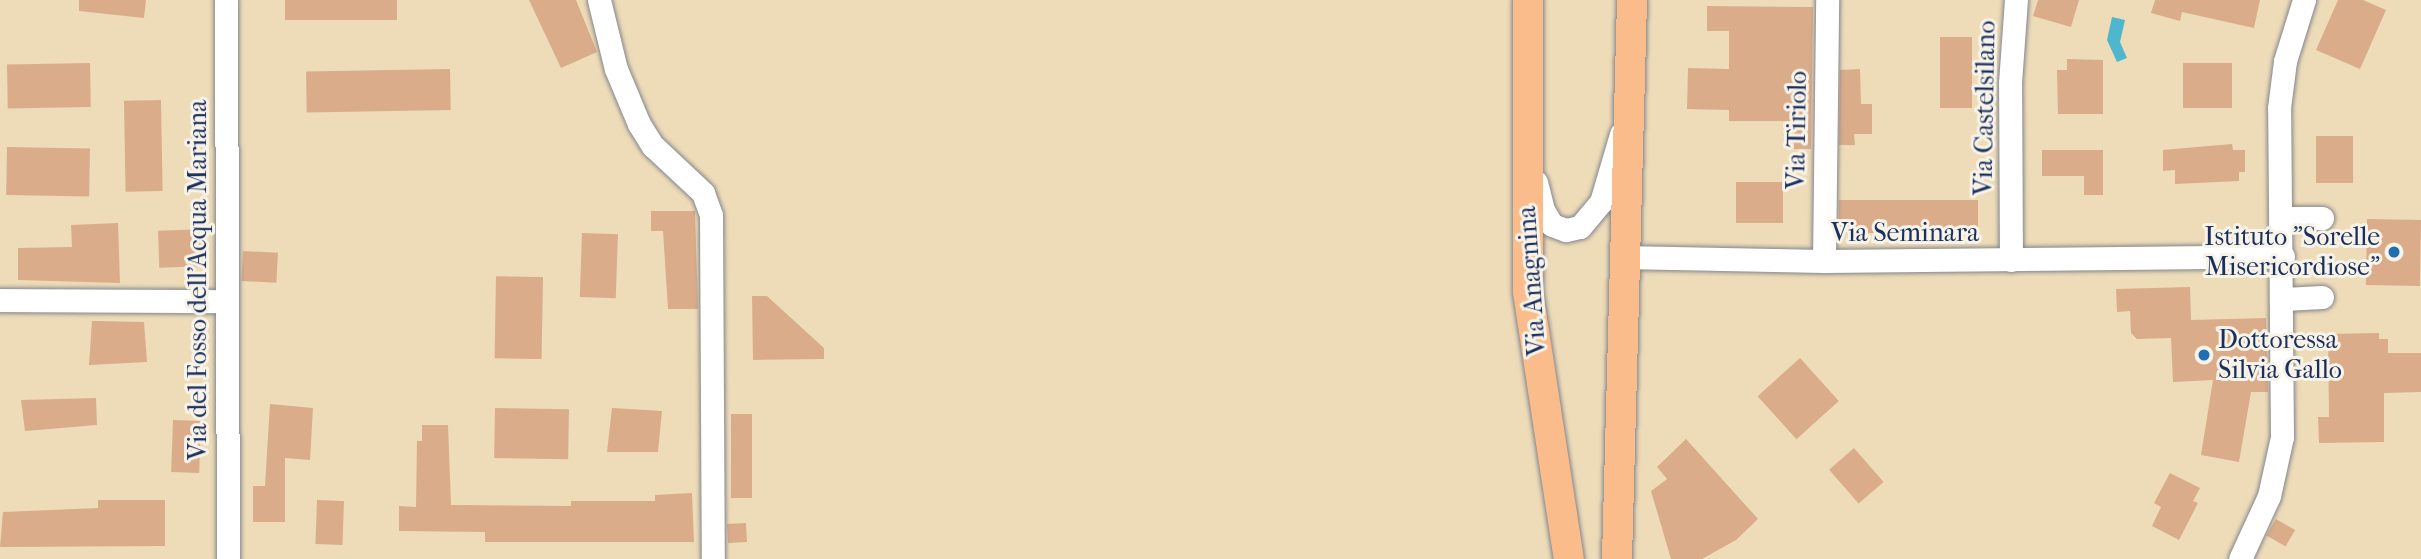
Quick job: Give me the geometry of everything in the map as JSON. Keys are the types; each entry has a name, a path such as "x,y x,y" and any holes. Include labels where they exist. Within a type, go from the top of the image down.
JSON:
{"main road":[{"name":"Via Anagnina","path":"1528,0 1528,292 1569,559"},
{"path":"1617,559 1622,257 1630,108 1632,0"}],"street":[{"name":"Via del Fosso dell'Acqua Mariana","path":"226,0 228,559"},
{"path":"599,0 616,69 639,124 653,146 703,193 712,221 713,559"},
{"name":"Via Tiriolo","path":"1824,261 1827,0"},
{"name":"Via Castelsilano","path":"2011,260 2010,83 2016,0"},
{"path":"2248,557 2276,468 2284,341 2278,124 2283,77 2304,0"},
{"path":"1526,64 1537,190 1547,218 1557,227 1576,228 1597,209 1630,108"},
{"path":"2282,218 2322,218"},
{"name":"Via Seminara","path":"1622,257 1824,261 2283,257"},
{"path":"2284,299 2322,297"},
{"path":"0,300 225,301"}],"water":[{"path":"2112,17 2125,20 2120,42 2127,58 2117,62 2107,40"}],"building":[{"path":"79,0 146,0 144,18 79,11"},
{"path":"285,0 397,0 397,20 285,20"},
{"path":"529,0 576,0 597,52 561,68"},
{"path":"2038,0 2079,0 2071,27 2033,16"},
{"path":"2155,0 2260,0 2254,28 2182,12 2180,21 2151,13"},
{"path":"2338,0 2363,0 2386,10 2360,69 2316,50"},
{"path":"1707,6 1813,7 1811,149 1794,149 1794,121 1729,121 1729,110 1687,109 1688,68 1729,69 1729,31 1707,31"},
{"path":"1940,37 1972,37 1972,108 1940,108"},
{"path":"2067,59 2103,60 2103,114 2058,114 2057,70 2067,70"},
{"path":"90,63 91,107 8,108 7,64"},
{"path":"2183,63 2232,63 2232,108 2183,108"},
{"path":"450,69 451,110 307,113 306,72"},
{"path":"1860,69 1861,104 1872,104 1872,134 1854,134 1855,145 1839,145 1840,70"},
{"path":"161,100 163,191 126,192 124,101"},
{"path":"2316,136 2353,136 2353,183 2316,183"},
{"path":"2232,144 2233,150 2245,150 2245,172 2239,172 2239,181 2175,184 2175,170 2163,171 2163,150"},
{"path":"7,147 90,148 89,196 6,195"},
{"path":"2042,150 2103,150 2103,195 2084,195 2084,176 2042,176"},
{"path":"1736,182 1783,182 1783,223 1736,223"},
{"path":"1839,200 1978,200 1978,233 1839,233"},
{"path":"651,211 695,211 698,309 668,309 663,231 651,231"},
{"name":"Istituto \"Sorelle Misericordiose\"","path":"2367,219 2421,220 2420,286 2366,285"},
{"path":"118,223 120,283 18,280 18,248 72,247 71,225"},
{"path":"206,229 207,266 159,268 158,231"},
{"path":"582,233 618,234 616,298 580,297"},
{"path":"243,251 278,253 276,283 241,281"},
{"path":"496,276 543,277 542,359 495,358"},
{"path":"2190,287 2191,320 2266,318 2268,392 2251,392 2239,462 2201,455 2213,380 2173,382 2171,338 2137,339 2131,333 2130,311 2117,312 2116,289"},
{"path":"752,296 767,296 824,348 824,359 753,360"},
{"path":"92,321 144,322 147,362 89,365"},
{"path":"2379,333 2379,339 2388,339 2388,353 2421,353 2421,392 2384,393 2384,442 2319,443 2318,417 2329,417 2328,334"},
{"path":"1800,358 1839,401 1796,439 1758,396"},
{"path":"96,398 97,425 25,431 21,400"},
{"path":"270,404 313,408 310,460 285,458 285,522 253,522 253,486 265,486"},
{"path":"495,408 569,409 568,459 494,458"},
{"path":"612,408 662,411 658,452 607,452"},
{"path":"731,414 752,414 752,498 731,498"},
{"path":"173,420 201,421 199,473 171,472"},
{"path":"422,425 448,425 451,505 571,506 571,501 655,501 655,495 692,493 694,542 485,542 485,532 399,531 399,506 416,507 417,441 422,441"},
{"path":"1686,439 1758,519 1736,540 1702,559 1671,559 1651,491 1667,479 1657,467"},
{"path":"1854,448 1884,482 1859,504 1829,470"},
{"path":"2170,473 2200,488 2193,501 2198,503 2179,540 2152,526 2161,507 2154,503"},
{"path":"98,500 165,500 165,546 0,547 3,512 98,508"},
{"path":"317,500 344,501 342,545 315,544"},
{"path":"2276,519 2295,530 2286,546 2266,535"},
{"path":"746,523 747,542 728,543 727,524"}],"place":[{"name":"Istituto \"Sorelle Misericordiose\"","path":"2394,252"},
{"name":"Dottoressa Silvia Gallo","path":"2204,355"}]}
